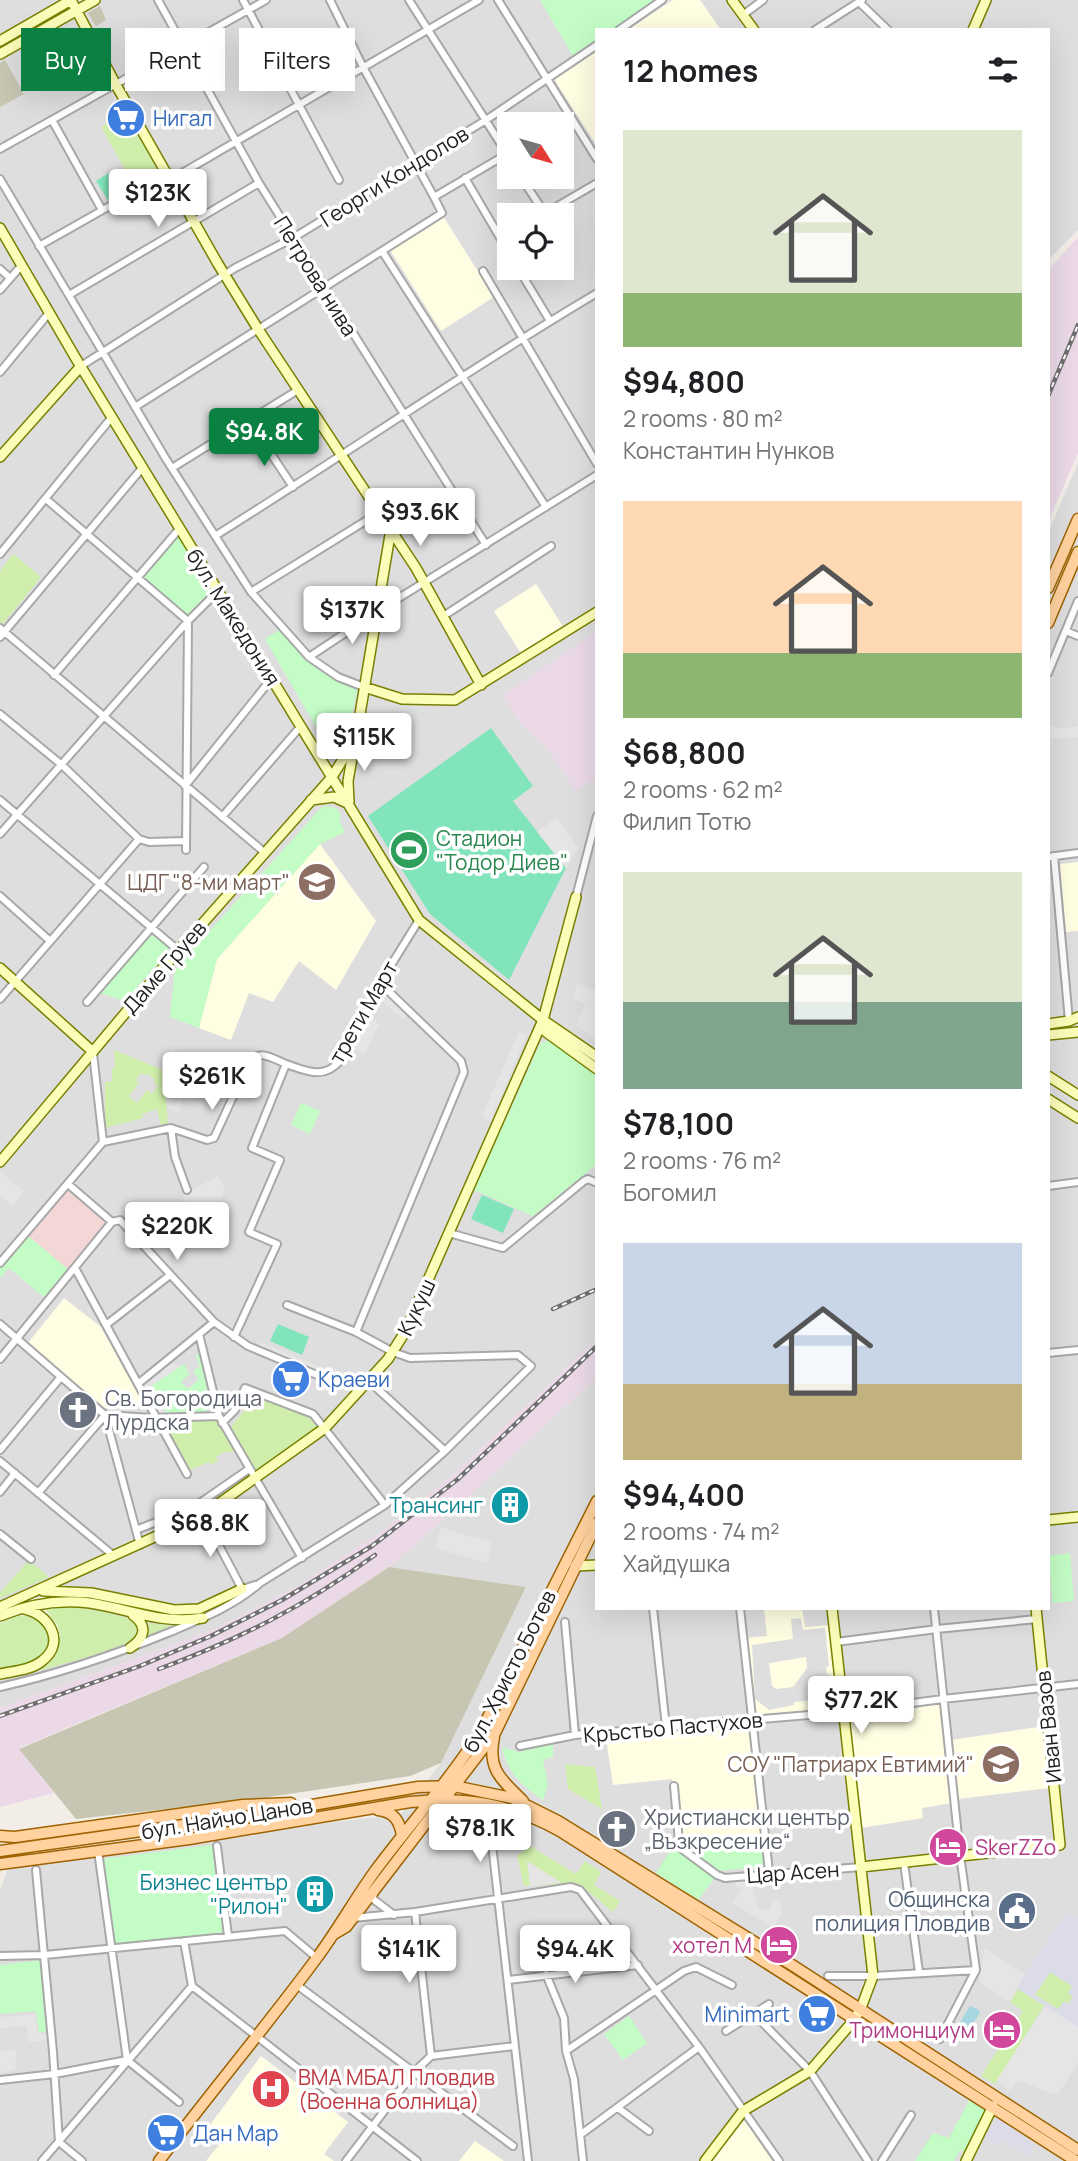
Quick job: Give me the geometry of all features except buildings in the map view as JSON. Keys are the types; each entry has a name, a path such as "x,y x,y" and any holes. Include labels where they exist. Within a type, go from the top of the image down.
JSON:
{"main road":[{"path":"1050,583 1078,519"},
{"path":"1050,617 1078,552"},
{"name":"бул. Христо Ботев","path":"159,2161 297,1985 402,1835 465,1757 481,1731 595,1505"},
{"name":"бул. Христо Ботев","path":"334,1934 346,1927 495,1733 575,1566 595,1532"},
{"path":"563,1565 575,1566"},
{"path":"495,1733 491,1748 492,1760 499,1778 526,1804 558,1821 861,2008 942,2064 1078,2150"},
{"name":"бул. Найчо Цанов","path":"0,1851 247,1816 418,1787 454,1787 512,1798 526,1804"},
{"name":"бул. Найчо Цанов","path":"1,1865 189,1839 429,1800 481,1802 532,1816 560,1831 1076,2161"},
{"path":"0,1836 15,1837 243,1805 326,1802"},
{"path":"371,1809 387,1811 394,1815 402,1835"}],"street":[{"path":"0,41 71,0 116,86 225,275 391,529 481,685"},
{"path":"0,54 95,0"},
{"name":"Петрова нива","path":"158,0 174,28"},
{"path":"243,0 339,180"},
{"path":"217,28 266,0"},
{"path":"135,407 443,213 363,67 330,0"},
{"path":"409,0 497,138"},
{"path":"170,180 479,0"},
{"path":"498,0 595,156"},
{"path":"622,28 662,0"},
{"path":"732,0 753,28"},
{"path":"743,15 763,0"},
{"path":"974,28 986,0"},
{"path":"818,28 861,2 886,28"},
{"name":"Георги Кондолов","path":"81,366 225,275 293,238 486,120 595,47"},
{"path":"0,149 125,81"},
{"name":"Петрова нива","path":"208,91 259,183 323,288 486,545"},
{"path":"52,120 102,209"},
{"path":"434,197 497,161"},
{"path":"465,178 497,232"},
{"name":"бул. Македония","path":"0,179 102,353 251,592 309,657 338,677 364,687"},
{"path":"69,295 259,183"},
{"path":"562,203 595,184"},
{"path":"39,246 131,194"},
{"name":"бул. Македония","path":"0,228 89,381 419,920 543,1020 595,1056"},
{"path":"382,250 546,508"},
{"path":"0,290 21,265"},
{"path":"0,269 10,278"},
{"path":"482,271 595,461"},
{"path":"525,280 550,321"},
{"path":"215,536 522,338 595,294"},
{"path":"0,372 49,313"},
{"path":"0,457 81,366"},
{"path":"68,379 89,381"},
{"path":"172,468 298,390"},
{"path":"0,554 112,417"},
{"path":"258,434 293,487"},
{"path":"142,467 2,632 106,716 264,852"},
{"path":"309,657 377,611 595,476"},
{"path":"46,499 139,576 188,621 186,850"},
{"path":"251,592 380,512"},
{"path":"54,675 180,528"},
{"path":"311,800 334,797 349,804 349,770 391,529"},
{"path":"442,617 551,546"},
{"path":"0,834 188,621 218,591"},
{"path":"1050,668 1078,601"},
{"path":"364,687 402,699 455,700 595,613"},
{"path":"1066,631 1078,636"},
{"path":"185,786 272,678"},
{"path":"0,714 62,765 139,839 149,842 185,841"},
{"path":"222,817 301,726"},
{"name":"Даме Груев","path":"0,1162 178,950 332,777 356,738"},
{"path":"0,800 178,950"},
{"name":"Кукуш","path":"0,1606 203,1515 325,1427 393,1352 543,1020 595,824"},
{"path":"0,999 139,839"},
{"path":"1050,1024 1074,1019 1051,857 1078,853"},
{"path":"87,1002 204,867"},
{"path":"0,895 49,940"},
{"name":"трети Март","path":"172,1128 207,1140 214,1139 254,1055 263,1054 307,1071 322,1073 332,1069 340,1060 380,983 419,920"},
{"path":"0,968 92,1051 103,1142"},
{"path":"356,1332 464,1072 461,1060 380,983"},
{"path":"543,1020 546,1032 595,1068"},
{"path":"1050,1035 1078,1032"},
{"path":"233,1337 277,1244 249,1232 280,1160 252,1148 286,1063"},
{"path":"1050,1077 1078,1095"},
{"path":"1050,1100 1078,1118"},
{"path":"0,1263 103,1142 172,1128 174,1157 187,1190"},
{"path":"449,1233 503,1248 584,1181 595,1182"},
{"path":"1050,1186 1078,1182"},
{"path":"68,1184 116,1221 214,1322 233,1337 317,1375"},
{"path":"0,1359 116,1221"},
{"path":"75,1268 187,1474"},
{"path":"106,1325 170,1275"},
{"path":"0,1687 38,1678 130,1648 203,1618 246,1596 260,1584 385,1505 445,1451 531,1366 518,1356 411,1358 393,1352 356,1332 288,1305"},
{"path":"139,1383 214,1322"},
{"path":"0,1324 105,1415 140,1545"},
{"path":"199,1334 220,1419 302,1558"},
{"path":"1050,1353 1078,1350"},
{"path":"0,1450 60,1378"},
{"path":"369,1381 445,1451"},
{"path":"105,1415 220,1419 235,1410 245,1388 313,1414 385,1505"},
{"path":"38,1493 105,1415"},
{"path":"0,1461 115,1556"},
{"path":"136,1530 194,1507 249,1469"},
{"path":"0,1492 15,1474"},
{"path":"203,1515 242,1589"},
{"path":"1050,1520 1078,1517"},
{"path":"0,1534 31,1559"},
{"path":"575,1566 595,1564"},
{"path":"36,1591 91,1593 174,1610 199,1609 242,1589 260,1584"},
{"path":"0,1616 19,1608 74,1602 166,1621 203,1618"},
{"path":"0,1674 29,1668 43,1661 52,1649 54,1637 49,1623 40,1614 19,1608"},
{"path":"653,1610 666,1727"},
{"path":"740,1610 769,1872"},
{"path":"705,2161 743,2111 810,2071 854,2020 873,1976 832,1610"},
{"path":"934,1610 960,1856 976,1970 940,2039"},
{"name":"Иван Вазов","path":"1036,1610 1060,1845"},
{"path":"130,1648 140,1640 144,1631 142,1622 132,1614"},
{"path":"836,1642 1037,1619"},
{"path":"565,1622 575,1735"},
{"name":"Кръстьо Пастухов","path":"520,1746 575,1735 844,1712 1078,1684"},
{"name":"Цар Асен","path":"674,1786 679,1842 684,1852 720,1877 904,1863 1060,1845"},
{"path":"490,1827 528,2161"},
{"path":"217,1846 228,1936"},
{"path":"98,1851 127,2060 179,2102"},
{"path":"904,1863 919,1972"},
{"path":"36,1870 59,2143 82,2161"},
{"path":"353,1918 394,1915 571,1887 584,1894 779,2161"},
{"path":"373,1891 373,1899 394,1915"},
{"path":"415,1912 431,2056"},
{"path":"0,1956 45,1955 285,1931 317,1958"},
{"path":"184,1941 192,1986 417,2161"},
{"path":"508,1980 638,1965"},
{"path":"566,2051 684,1971 696,1967 732,1985"},
{"path":"828,1976 976,1970"},
{"path":"546,1975 564,2018 566,2051 574,2079 583,2161"},
{"path":"297,1985 513,2146"},
{"path":"42,2161 192,1986"},
{"path":"726,2031 769,2004"},
{"path":"754,2014 810,2071 868,2161"},
{"path":"346,2161 414,2072 431,2056 514,2046"},
{"path":"580,2135 699,2048"},
{"path":"0,2080 55,2074 127,2060"},
{"path":"966,2161 993,2106"},
{"path":"618,2108 649,2131"},
{"path":"882,2161 911,2115"}],"shaded area":[{"path":"0,0 1078,0 1078,230 1050,258 1050,28 595,28 595,1341 453,1475 380,1533 296,1587 213,1630 0,1708"},
{"path":"673,0 700,0 720,28 631,28"},
{"path":"100,6 106,20 96,26 88,13"},
{"path":"595,52 595,143 554,79"},
{"path":"5,60 24,94 0,107 0,63"},
{"path":"443,216 494,297 441,331 390,250"},
{"path":"1078,237 1078,453 1050,517 1050,268"},
{"path":"1078,463 1078,2161 0,2161 0,1891 8,1868 211,1837 401,1814 441,1763 526,1587 389,1567 448,1516 595,1379 595,1610 1050,1610 1050,528"},
{"path":"536,584 564,628 522,655 494,611"},
{"path":"595,632 595,778 576,791 545,746 520,724 503,695"},
{"path":"1050,725 1059,728 1078,727 1078,737 1050,739"},
{"path":"556,818 579,848 566,868 537,832"},
{"name":"ЦДГ \"8-ми март\"","path":"320,844 376,921 336,990 299,961 273,1002 249,993 231,1040 199,1028 217,959"},
{"path":"1078,862 1078,931 1066,932 1060,864"},
{"path":"577,983 595,990 595,1039 577,1025 585,1004 574,999"},
{"path":"380,985 409,1013 404,1019 382,1001 372,1019 379,1024 365,1055 349,1047"},
{"path":"519,1031 526,1036 490,1122 482,1116"},
{"path":"171,1048 189,1056 198,1076 183,1091 179,1112 167,1107 163,1070"},
{"path":"0,1171 24,1192 12,1206 0,1196"},
{"path":"217,1176 225,1187 217,1211 208,1215 216,1237 202,1242 183,1196"},
{"path":"68,1187 109,1221 69,1270 27,1235"},
{"path":"64,1298 101,1327 143,1404 136,1408 105,1408 28,1343"},
{"path":"595,1341 595,1379 448,1516 389,1567 282,1638 19,1748 54,1793 0,1807 0,1708 213,1630 296,1587 380,1533 453,1475"},
{"path":"259,1342 331,1371 326,1383 254,1354"},
{"path":"172,1360 176,1366 184,1364 151,1386 165,1412 158,1413 142,1383"},
{"name":"Св. Богородица Лурдска","path":"73,1396 92,1413 83,1423 64,1407"},
{"path":"441,1527 492,1543 487,1563 435,1548"},
{"path":"389,1567 526,1587 441,1763 410,1776 255,1799 76,1819 19,1749 282,1638"},
{"path":"764,1610 802,1610 805,1627 830,1625 841,1710 753,1719 745,1638 767,1636","holes":["801,1618 803,1630 825,1628 829,1666 826,1667 831,1681 816,1700 794,1702 794,1705 769,1710 755,1699 752,1645 793,1639 791,1619"]},
{"path":"806,1657 807,1668 793,1687 776,1689 772,1686 769,1663"},
{"path":"941,1703 952,1803 922,1808 923,1818 861,1828 848,1715"},
{"path":"749,1724 761,1836 685,1847 672,1779 613,1785 606,1738"},
{"name":"СОУ \"Патриарх Евтимий\"","path":"1045,1726 1050,1788 958,1799 951,1740"},
{"path":"527,1861 562,1883 530,1886"},
{"path":"751,1879 760,1910 771,1910 771,1901 781,1901 782,1914 773,1928 733,1903 741,1890 732,1881"},
{"path":"1067,1912 1078,1919 1078,2027 1018,1989 1025,1974","holes":["1050,1972 1072,1986 1068,1993 1073,1997 1068,2004 1064,2001 1058,2009 1035,1995"]},
{"path":"985,1948 1025,1974 1010,2002 979,1982"},
{"path":"1045,2005 1072,2023 1078,2022 1078,2063 1058,2094 1018,2080 1011,2091 997,2080"},
{"path":"35,2014 38,2034 49,2034 49,2040 28,2042 27,2026 0,2028 0,2017"},
{"path":"2,2050 17,2050 15,2070 0,2073"},
{"name":"ВМА МБАЛ Пловдив (Военна болница)","path":"261,2056 348,2122 324,2154 334,2161 206,2161 222,2141 207,2129"},
{"path":"998,2118 1034,2145 1028,2157 1005,2141 1000,2147 982,2137 989,2123"},
{"path":"745,2121 772,2161 710,2161 741,2122"},
{"path":"475,2141 504,2161 459,2161"}],"green space":[{"path":"540,0 655,0 614,28 595,28 595,41 573,56"},
{"path":"127,112 180,206 154,221 101,127"},
{"path":"112,171 125,192 109,202 96,181"},
{"path":"178,534 191,555 189,561 215,590 187,618 142,576"},
{"path":"13,554 41,577 3,624 0,622 0,571"},
{"path":"281,629 315,664 357,690 346,746 330,751 265,639"},
{"name":"Стадион \"Тодор Диев\"","path":"491,728 533,786 513,801 566,868 509,980 430,914 368,816"},
{"path":"323,806 336,808 341,815 339,820 345,832 320,844 217,959 199,1028 170,1017 175,969"},
{"path":"152,931 171,948 125,1001 97,992"},
{"path":"552,1039 595,1072 595,1166 533,1216 474,1190 540,1044"},
{"path":"114,1050 163,1070 168,1123 161,1125 157,1109 142,1114 143,1118 105,1128 105,1082 112,1081 112,1068 115,1068","holes":["141,1073 145,1076 147,1073 158,1086 152,1094 147,1090 137,1103 129,1096 139,1083 136,1080"]},
{"path":"301,1103 320,1111 310,1134 291,1125"},
{"path":"482,1195 514,1209 503,1233 471,1219"},
{"path":"27,1235 69,1270 45,1298 9,1268 0,1278 0,1267"},
{"path":"278,1324 309,1337 302,1355 270,1341"},
{"path":"199,1352 211,1406 205,1412 165,1412 151,1386 184,1364 189,1374 181,1382 188,1389 199,1379 193,1372 200,1366 196,1356"},
{"path":"256,1396 319,1420 321,1427 313,1438 252,1473 240,1452 224,1452 216,1457 218,1461 211,1465 209,1462 190,1470 161,1419 215,1419 231,1427"},
{"path":"1070,1553 1074,1601 1053,1603 1050,1556"},
{"path":"29,1560 49,1577 0,1598 0,1593"},
{"path":"56,1606 86,1609 135,1621 140,1632 134,1638 109,1650 38,1671 55,1657 58,1650 57,1635 44,1609"},
{"path":"28,1615 46,1630 49,1637 46,1650 33,1661 0,1668 0,1623"},
{"path":"149,1623 173,1626 148,1637"},
{"path":"553,1743 553,1757 543,1760 548,1784 543,1800 516,1778 502,1747 519,1752"},
{"path":"565,1764 595,1767 602,1809 568,1789"},
{"path":"761,1838 765,1866 720,1871 698,1900 656,1873 670,1851"},
{"path":"212,1845 223,1932 113,1946 103,1859"},
{"path":"530,1846 576,1874 585,1861 601,1872 594,1885 620,1901 613,1912 586,1889 572,1884 524,1886 517,1855"},
{"path":"42,1960 49,2031 39,2032 36,2011 0,2014 0,1965"},
{"path":"1050,1972 1073,1986 1070,2001 1059,2010 1035,1995"},
{"path":"1018,1989 1045,2005 995,2084 981,2076 1023,2011 1010,2002"},
{"path":"629,2016 647,2043 623,2060 604,2034"},
{"path":"970,2099 987,2109 965,2152 960,2150 954,2161 915,2161 933,2133 949,2138"}],"water":[{"path":"970,2006 980,2013 965,2035 956,2029"}],"pier":[{"path":"74,1595 74,1607 56,1606 45,1609 57,1625 60,1636 49,1636 46,1627 38,1619 28,1615 0,1623 0,1611 30,1599"},
{"path":"96,1818 97,1831 12,1843 0,1841 0,1829 27,1830"}],"railway":[{"path":"1050,391 1078,325"},
{"path":"553,1309 595,1290"},
{"path":"0,1716 140,1666 211,1636 282,1600 372,1546 458,1479 595,1348"},
{"path":"159,1669 217,1646 271,1620 323,1590 375,1555"}],"place":[{"name":"Нигал","path":"126,118"},
{"name":"Стадион \"Тодор Диев\"","path":"409,850"},
{"name":"ЦДГ \"8-ми март\"","path":"317,882"},
{"name":"Краеви","path":"291,1379"},
{"name":"Св. Богородица Лурдска","path":"78,1410"},
{"name":"Трансинг","path":"510,1505"},
{"name":"СОУ \"Патриарх Евтимий\"","path":"1001,1764"},
{"name":"Христиански център „Възкресение“","path":"617,1829"},
{"name":"SkerZZo","path":"948,1847"},
{"name":"Бизнес център \"Рилон\"","path":"315,1894"},
{"name":"Общинска полиция Пловдив","path":"1017,1911"},
{"name":"хотел М","path":"779,1945"},
{"name":"Minimart","path":"817,2014"},
{"name":"Тримонциум","path":"1002,2030"},
{"name":"ВМА МБАЛ Пловдив (Военна болница)","path":"271,2089"},
{"name":"Дан Мар","path":"166,2133"}]}
